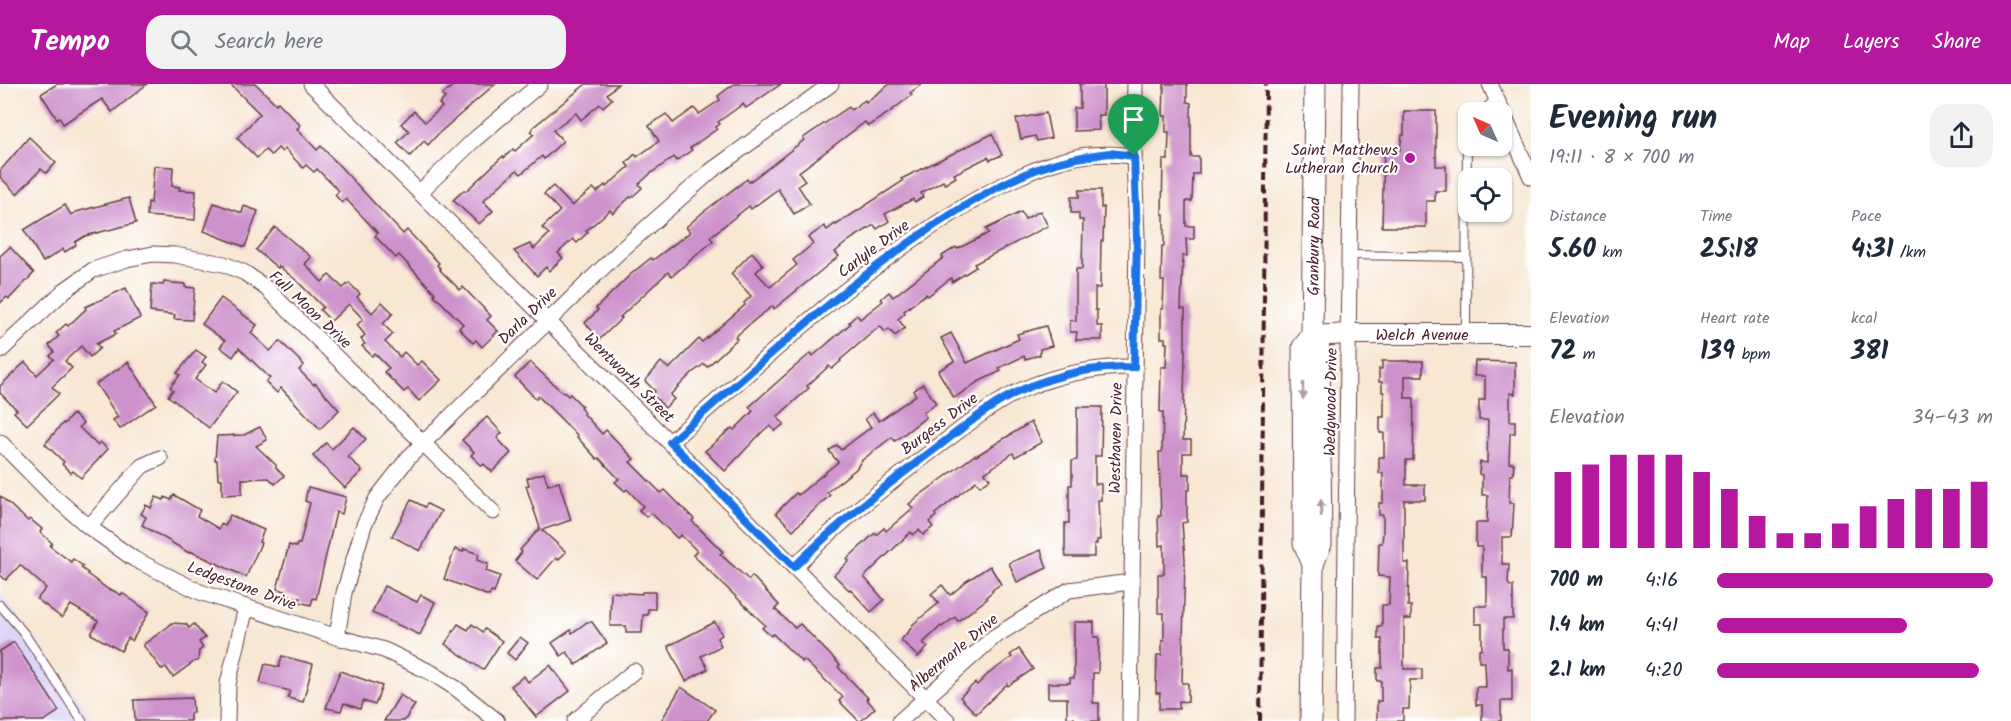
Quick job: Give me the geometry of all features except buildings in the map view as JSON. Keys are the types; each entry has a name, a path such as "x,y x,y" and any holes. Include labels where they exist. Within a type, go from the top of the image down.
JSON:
{"main road":[{"name":"Granbury Road","path":"1311,721 1312,564 1322,544 1319,348 1312,336 1315,84"}],"street":[{"name":"Wentworth Street","path":"311,84 948,721"},
{"path":"420,192 474,140 540,84"},
{"name":"Darla Drive","path":"337,637 344,593 364,525 377,498 409,458 619,252 711,171 831,84"},
{"name":"Westhaven Drive","path":"1130,721 1137,238 1134,156 1136,84"},
{"name":"Wedgwood Drive","path":"1344,721 1351,84"},
{"path":"1490,84 1531,177"},
{"name":"Carlyle Drive","path":"670,442 840,295 902,247 954,212 1032,171 1075,157 1110,153 1134,156"},
{"name":"Full Moon Drive","path":"0,351 65,290 93,270 126,259 153,254 175,255 224,264 245,273 266,288 494,513"},
{"name":"Welch Avenue","path":"1312,336 1531,334"},
{"name":"Burgess Drive","path":"794,567 819,542 909,468 992,406 1022,390 1061,375 1101,367 1134,367"},
{"name":"Ledgestone Drive","path":"0,442 51,494 88,527 134,559 200,592 384,650 432,673 457,689 493,720"},
{"path":"88,527 142,466 160,458"},
{"name":"Albermarle Drive","path":"900,721 994,637 1070,591 1131,582"},
{"path":"227,721 228,684 246,607"},
{"path":"575,721 634,671"}],"lane":[{"path":"1493,102 1497,99"},
{"path":"1466,334 1467,156"},
{"path":"1349,255 1466,257"},
{"path":"0,605 24,633 82,721"}],"shaded area":[{"path":"0,593 34,637 93,721 0,721"}],"railway":[{"path":"1260,721 1266,84"}],"place":[{"name":"Saint Matthews Lutheran Church","path":"1410,158"}],"route":[{"path":"1110,153 1134,156 1137,238 1134,367 1101,367 1061,375 1022,390 992,406 909,468 819,542 794,567 670,442 840,295 902,247 954,212 1032,171 1075,157 1110,153"}]}
